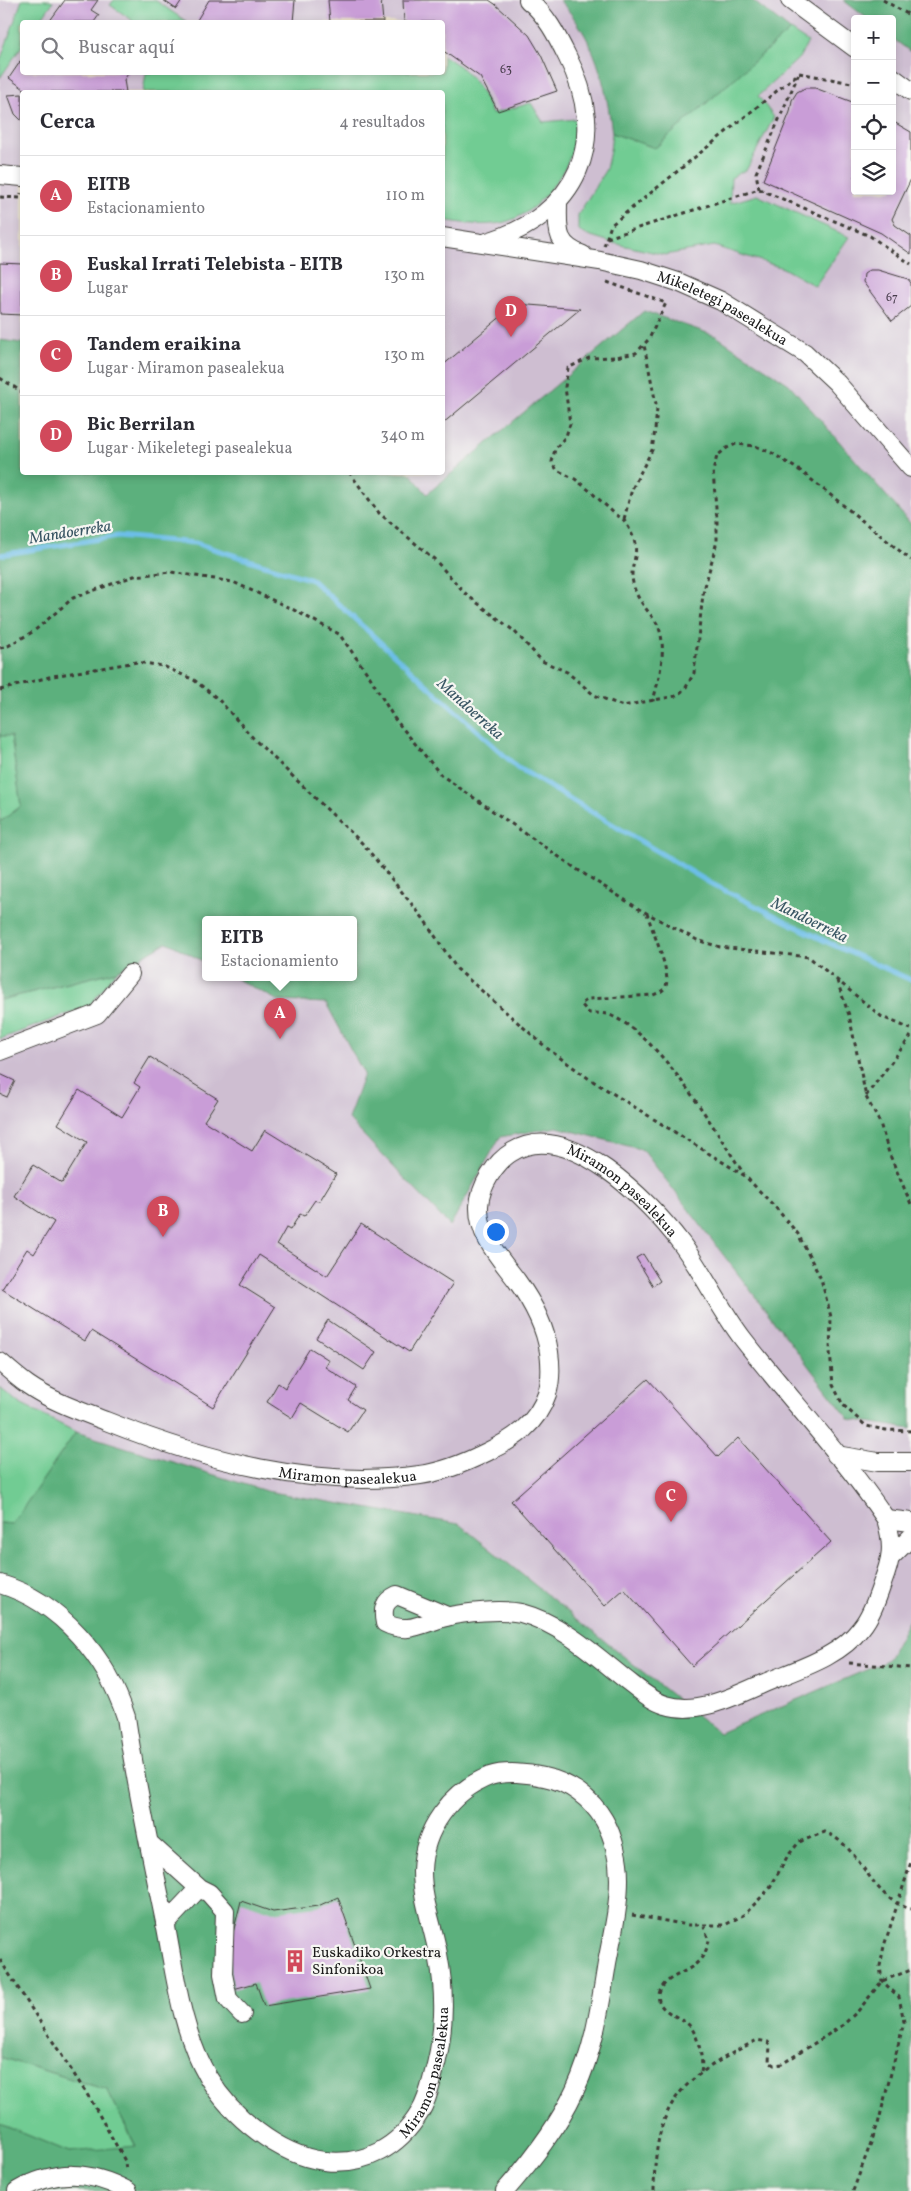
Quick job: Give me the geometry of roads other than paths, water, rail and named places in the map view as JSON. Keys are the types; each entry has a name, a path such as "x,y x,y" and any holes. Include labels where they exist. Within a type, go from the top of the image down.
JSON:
{"street":[{"name":"Mikeletegi pasealekua","path":"484,243 527,226 558,201 578,172 586,149 586,109 578,76 543,14 528,0"},
{"path":"790,0 851,45"},
{"path":"896,79 911,91"},
{"path":"0,175 20,177"},
{"path":"558,201 560,238 566,248 600,261"},
{"name":"Mikeletegi pasealekua","path":"445,237 600,261 641,270 678,282 721,301 797,348 837,383 911,468"},
{"path":"0,1051 97,1014 130,974"},
{"name":"Miramon pasealekua","path":"0,1362 29,1385 70,1407 194,1453 248,1466 314,1476 365,1479 423,1475 474,1458 510,1441 533,1421 547,1394 551,1368 546,1332 535,1308 484,1233 479,1206 484,1187 496,1167 508,1154 524,1146 544,1144 566,1148 593,1160 618,1178 652,1210 680,1242 739,1334 886,1519 892,1556"},
{"path":"836,1454 878,1462 911,1462"},
{"path":"886,1519 911,1522"},
{"path":"447,1616 518,1612 540,1618 563,1632 645,1694 665,1705 682,1708 710,1704 827,1656 842,1646 861,1629 870,1613 892,1556 911,1537"},
{"name":"Miramon pasealekua","path":"0,1584 31,1596 62,1618 76,1631 108,1674 126,1717 182,2008 192,2040 208,2078 230,2106 263,2135 300,2156 337,2162 355,2161 375,2155 407,2131 423,2108 442,2039 444,1996 438,1955 423,1896 422,1867 429,1835 446,1807 468,1788 492,1775 523,1774 546,1777 571,1787 596,1806 608,1826 617,1855 618,1870 616,1913 594,2037 577,2087 566,2109 532,2160 505,2191"},
{"path":"149,1843 199,1888 209,1893 225,1911 223,1974 228,1999 242,2014"},
{"path":"165,1924 199,1888"},
{"path":"17,2191 42,2179 74,2174 97,2177 127,2191"}],"waterway":[{"name":"Mandoerreka","path":"0,555 118,536 195,543 312,580 517,767 710,883 829,943 911,980"}],"place":[{"name":"Bic Berrilan","path":"511,337"},
{"name":"EITB","path":"280,1039"},
{"name":"Euskal Irrati Telebista - EITB","path":"163,1237"},
{"name":"Tandem eraikina","path":"671,1522"},
{"name":"Euskadiko Orkestra Sinfonikoa","path":"295,1961"}]}
